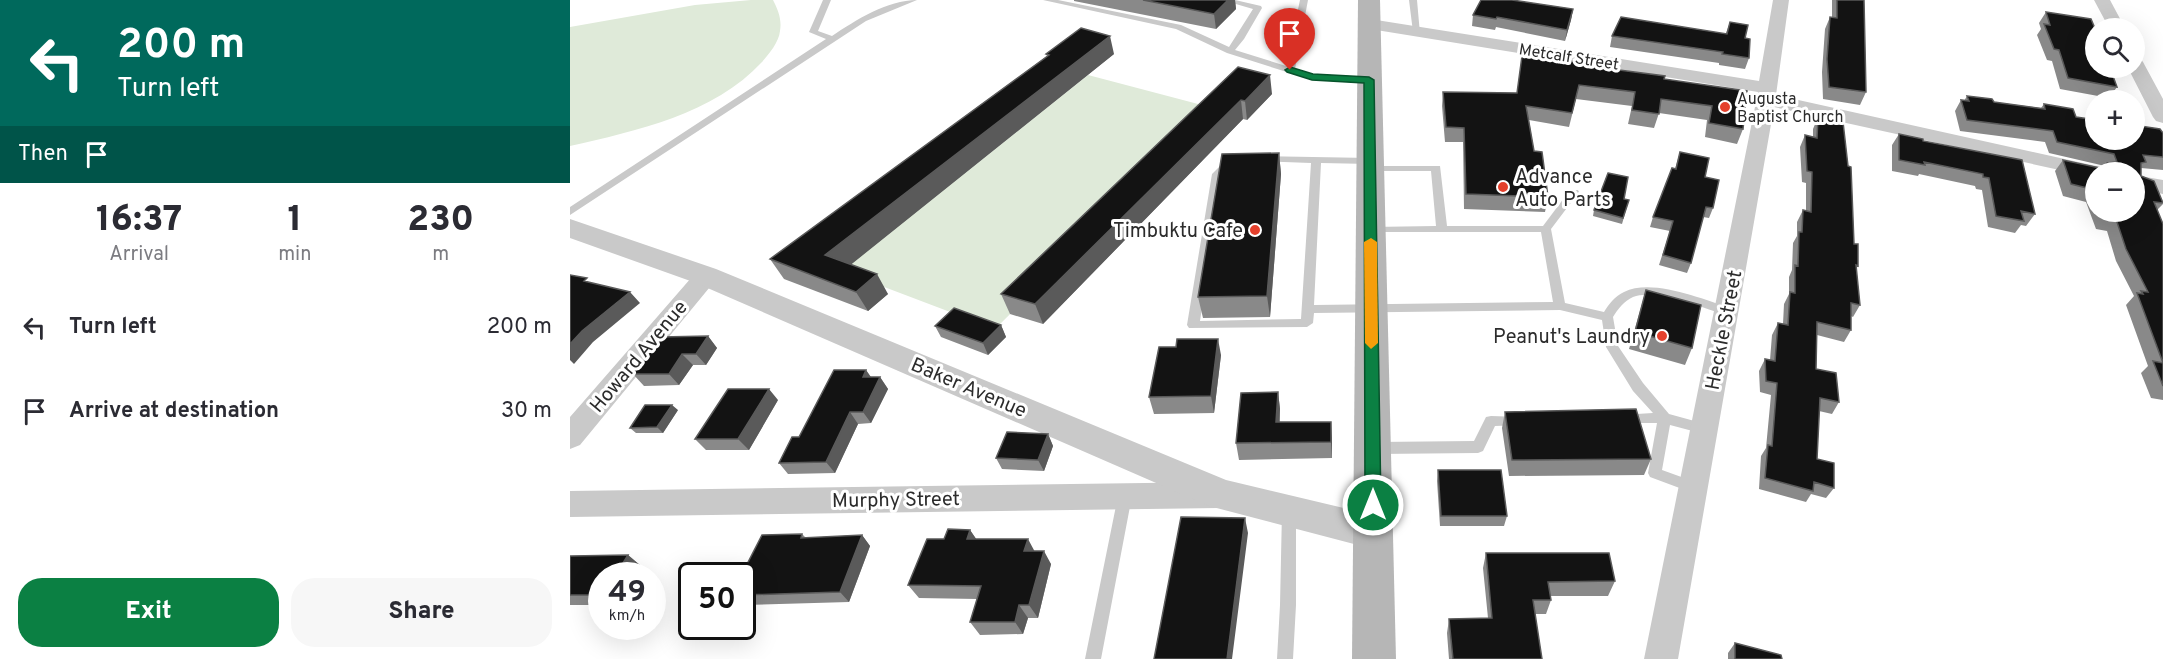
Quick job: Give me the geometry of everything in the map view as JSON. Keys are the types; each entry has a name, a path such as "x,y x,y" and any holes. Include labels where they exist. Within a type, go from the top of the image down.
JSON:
{"main road":[{"path":"1370,12 1374,659"}],"street":[{"name":"Heckle Street","path":"1661,659 1767,94 1781,0"},
{"path":"2102,0 2112,18"},
{"name":"Metcalf Street","path":"1370,12 1418,32 1767,94 2085,169"},
{"path":"2142,78 2163,117"},
{"path":"2145,184 2163,188"},
{"name":"Baker Avenue","path":"570,228 706,276 1222,495 1373,532"},
{"name":"Howard Avenue","path":"570,437 706,276"},
{"name":"Murphy Street","path":"570,504 1222,495"}],"lane":[{"path":"827,0 813,32 833,39"},
{"path":"570,212 863,19 892,3 913,0"},
{"path":"1047,0 1178,27 1230,51 1312,77 1369,80"},
{"path":"1226,0 1259,4 1240,39 1230,51"},
{"path":"1290,70 1304,0"},
{"path":"1413,0 1418,32"},
{"path":"1317,159 1307,323 1193,325 1217,174 1232,159 1317,159 1370,165 1436,168 1442,229"},
{"path":"1560,306 1546,229 1574,192"},
{"path":"1371,230 1546,229"},
{"path":"1665,418 1638,387 1612,347 1607,317 1618,300 1635,291 1660,293 1726,310"},
{"path":"1308,309 1560,306 1607,317"},
{"path":"1665,418 1655,473 1694,488"},
{"path":"1607,419 1665,418 1704,429"},
{"path":"1372,448 1478,447 1491,421 1526,420"},
{"path":"1093,659 1125,496"},
{"path":"1285,659 1289,511"}],"green space":[{"path":"773,0 779,15 780,27 778,39 771,52 743,80 721,95 673,118 647,127 570,146 570,27 695,5"},
{"path":"1088,75 1217,109 995,329 842,271"}],"building":[{"path":"1143,0 1228,0 1214,14"},
{"path":"1481,0 1512,0 1573,9 1567,30 1497,17 1496,19 1473,15"},
{"path":"1837,0 1864,0 1866,92 1829,87 1827,59 1830,17 1837,18"},
{"path":"2046,12 2085,18 2085,78 2114,78 2117,87 2068,78 2059,50 2054,49 2044,24 2050,25"},
{"path":"1621,17 1727,34 1730,22 1748,25 1745,38 1750,39 1749,58 1722,54 1723,52 1612,36"},
{"path":"1081,28 1110,36 825,255 877,274 856,292 770,259 1049,55 1046,54"},
{"path":"1522,56 1560,59 1589,64 1588,66 1665,76 1664,79 1747,91 1743,129 1709,123 1712,106 1661,99 1659,114 1632,110 1635,92 1579,85 1572,113 1526,106 1534,151 1542,152 1548,197 1466,194 1464,128 1446,127 1443,92 1517,93"},
{"path":"1238,67 1270,75 1245,101 1241,100 1035,304 1001,294"},
{"path":"1967,96 2045,109 2044,104 2073,109 2076,117 2085,118 2085,148 2057,142 2053,131 1967,120 1961,100 1969,101"},
{"path":"1818,117 1843,122 1848,166 1851,167 1854,244 1858,244 1858,266 1856,265 1860,305 1851,303 1851,330 1817,322 1816,369 1836,373 1839,402 1820,398 1817,459 1834,463 1834,488 1814,482 1813,491 1765,478 1768,445 1772,446 1777,383 1766,381 1765,359 1775,361 1778,323 1788,325 1790,292 1795,293 1795,265 1798,266 1799,232 1802,232 1803,210 1811,212 1812,172 1807,171 1805,135 1817,138"},
{"path":"2145,127 2160,129 2163,133 2163,157 2143,155 2146,162 2117,162 2114,154 2095,150 2145,150"},
{"path":"1899,134 1923,139 1923,141 2022,160 2035,214 2021,211 2024,221 1996,216 1989,178 1983,177 1983,174 1924,162 1925,165 1899,160"},
{"path":"1680,152 1709,158 1705,177 1719,180 1713,208 1706,207 1691,263 1663,255 1673,221 1653,217 1672,168 1676,169"},
{"path":"1279,153 1267,296 1198,297 1222,154"},
{"path":"2063,160 2085,165 2085,188 2071,184"},
{"path":"1608,173 1628,177 1624,199 1629,200 1623,218 1594,210"},
{"path":"2145,178 2154,181 2163,203 2154,202 2163,224 2163,363 2137,293 2148,292 2126,249 2117,222 2145,222"},
{"path":"570,275 587,278 584,281 630,292 582,331 570,344"},
{"path":"1646,290 1701,305 1692,348 1635,332"},
{"path":"954,308 1001,325 983,343 935,326"},
{"path":"708,336 696,354 682,354 669,374 633,374 661,337"},
{"path":"1177,339 1218,339 1211,396 1149,397 1159,347 1176,347"},
{"path":"2153,361 2163,363 2163,386"},
{"path":"834,370 866,370 863,377 880,377 863,412 850,412 826,462 779,463 792,437 799,437"},
{"path":"728,389 769,389 738,439 695,439"},
{"path":"1278,392 1276,422 1331,422 1331,442 1236,443 1241,393"},
{"path":"645,405 672,405 657,427 630,428"},
{"path":"1636,409 1651,459 1512,460 1505,412"},
{"path":"1007,432 1048,434 1038,460 996,458"},
{"path":"1438,470 1501,470 1507,516 1441,516"},
{"path":"1181,517 1245,518 1227,659 1154,659"},
{"path":"948,529 970,530 967,539 1028,539 1024,551 1044,551 1029,605 1019,605 1015,622 970,622 981,586 908,585 927,539 944,539"},
{"path":"802,534 801,538 862,535 840,592 756,595 756,562 748,562 762,535"},
{"path":"1486,553 1609,553 1615,581 1548,582 1551,600 1533,600 1542,659 1453,659 1449,619 1492,618"},
{"path":"628,555 624,562 588,562 588,595 570,595 570,556"},
{"path":"1735,643 1781,655 1782,659 1735,659"}],"slow traffic":[{"path":"1371,242 1371,343"}],"place":[{"name":"Augusta Baptist Church","path":"1725,107"},
{"name":"Advance Auto Parts","path":"1503,187"},
{"name":"Timbuktu Cafe","path":"1255,230"},
{"name":"Peanut's Laundry","path":"1662,336"}],"route":[{"path":"1290,70 1312,77 1369,80 1373,505"}]}
